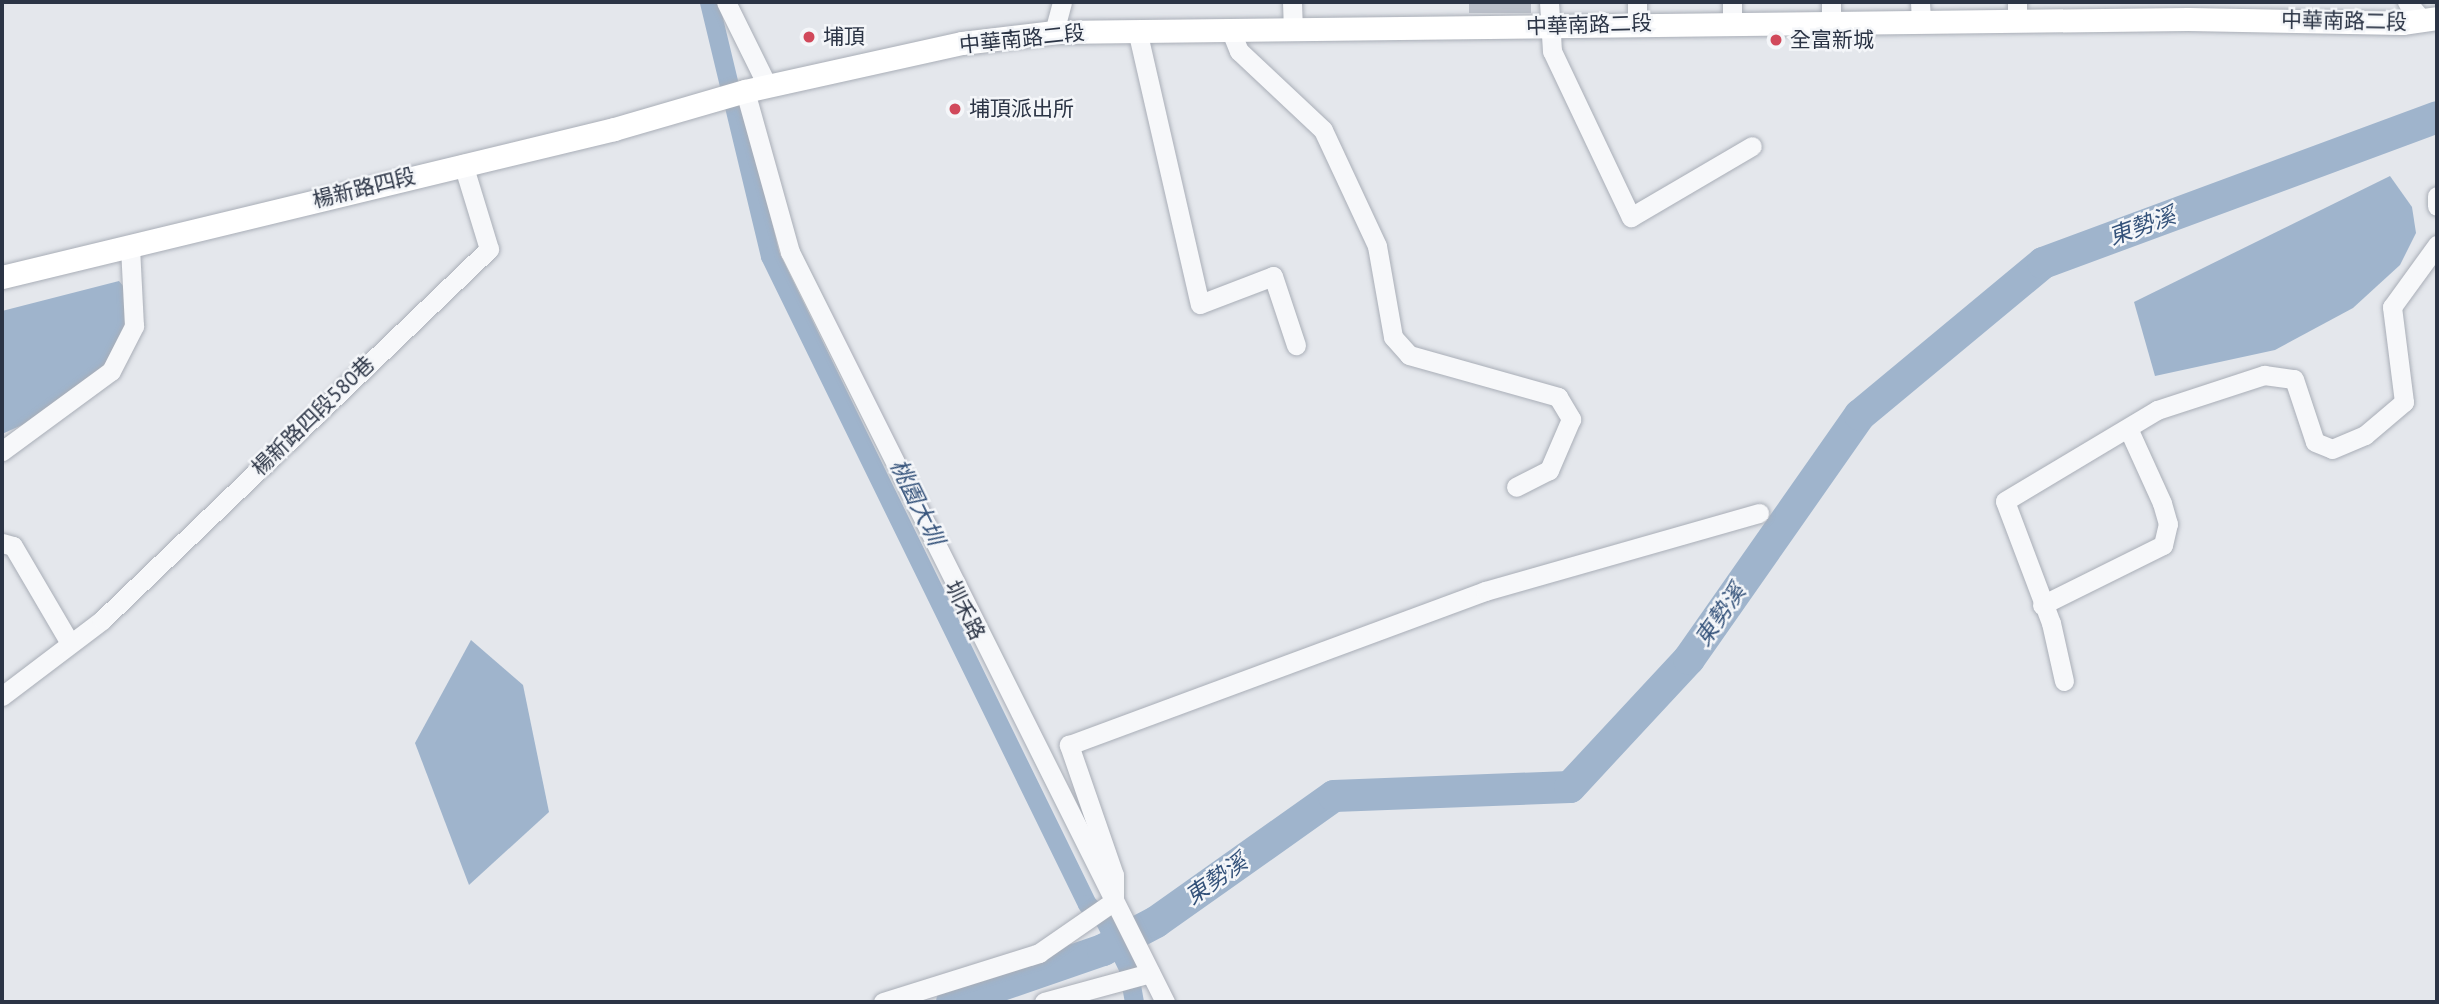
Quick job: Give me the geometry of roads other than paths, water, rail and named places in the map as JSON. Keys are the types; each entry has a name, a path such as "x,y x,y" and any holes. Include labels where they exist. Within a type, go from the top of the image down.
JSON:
{"main road":[{"name":"中華南路二段","path":"746,91 962,43 1054,32 1549,28 1637,12 2101,11 2430,20"},
{"name":"楊新路四段","path":"2,277 463,164 746,91"}],"street":[{"name":"圳禾路","path":"726,2 746,91 790,251 1112,906 1165,1002"},
{"path":"1054,32 1062,2"},
{"path":"1292,2 1293,29"},
{"path":"1549,2 1552,51 1631,216 1752,146"},
{"path":"2407,2 2430,20"},
{"path":"1230,29 1240,51 1323,130 1377,246 1393,337 1409,355 1558,397 1571,419 1549,470 1516,487"},
{"path":"1137,30 1200,303 1273,276 1296,345"},
{"name":"楊新路四段580巷","path":"70,643 102,620 489,249 463,164"},
{"path":"2437,196 2437,206"},
{"path":"2064,681 2042,605 2004,501 2157,410 2264,375 2294,379 2315,442 2332,449 2365,435 2404,402 2392,307 2437,245"},
{"path":"2,451 111,371 134,326 130,246"},
{"path":"2042,605 2163,545 2168,524 2162,503 2128,428"},
{"path":"883,1002 1039,953 1084,921 1112,906 1114,875 1069,745 1485,591 1759,513"},
{"path":"2,543 13,546 70,643 2,696"},
{"path":"1044,1002 1119,982 1145,970"}],"water":[{"path":"2390,176 2412,207 2416,233 2400,265 2353,308 2275,350 2155,376 2134,302"},
{"path":"119,281 135,300 125,354 40,417 2,434 2,311"},
{"path":"471,640 523,685 549,812 469,885 415,743"}],"waterway":[{"name":"桃園大圳","path":"709,2 770,256 1087,904 1105,921 1128,968 1134,1002"},
{"name":"東勢溪","path":"952,1002 1103,950 1156,922 1334,796 1570,787 1689,659 1860,415 2043,263 2437,117"}],"place":[{"name":"埔頂","path":"809,37"},
{"name":"全富新城","path":"1776,40"},
{"name":"埔頂派出所","path":"955,109"}]}
